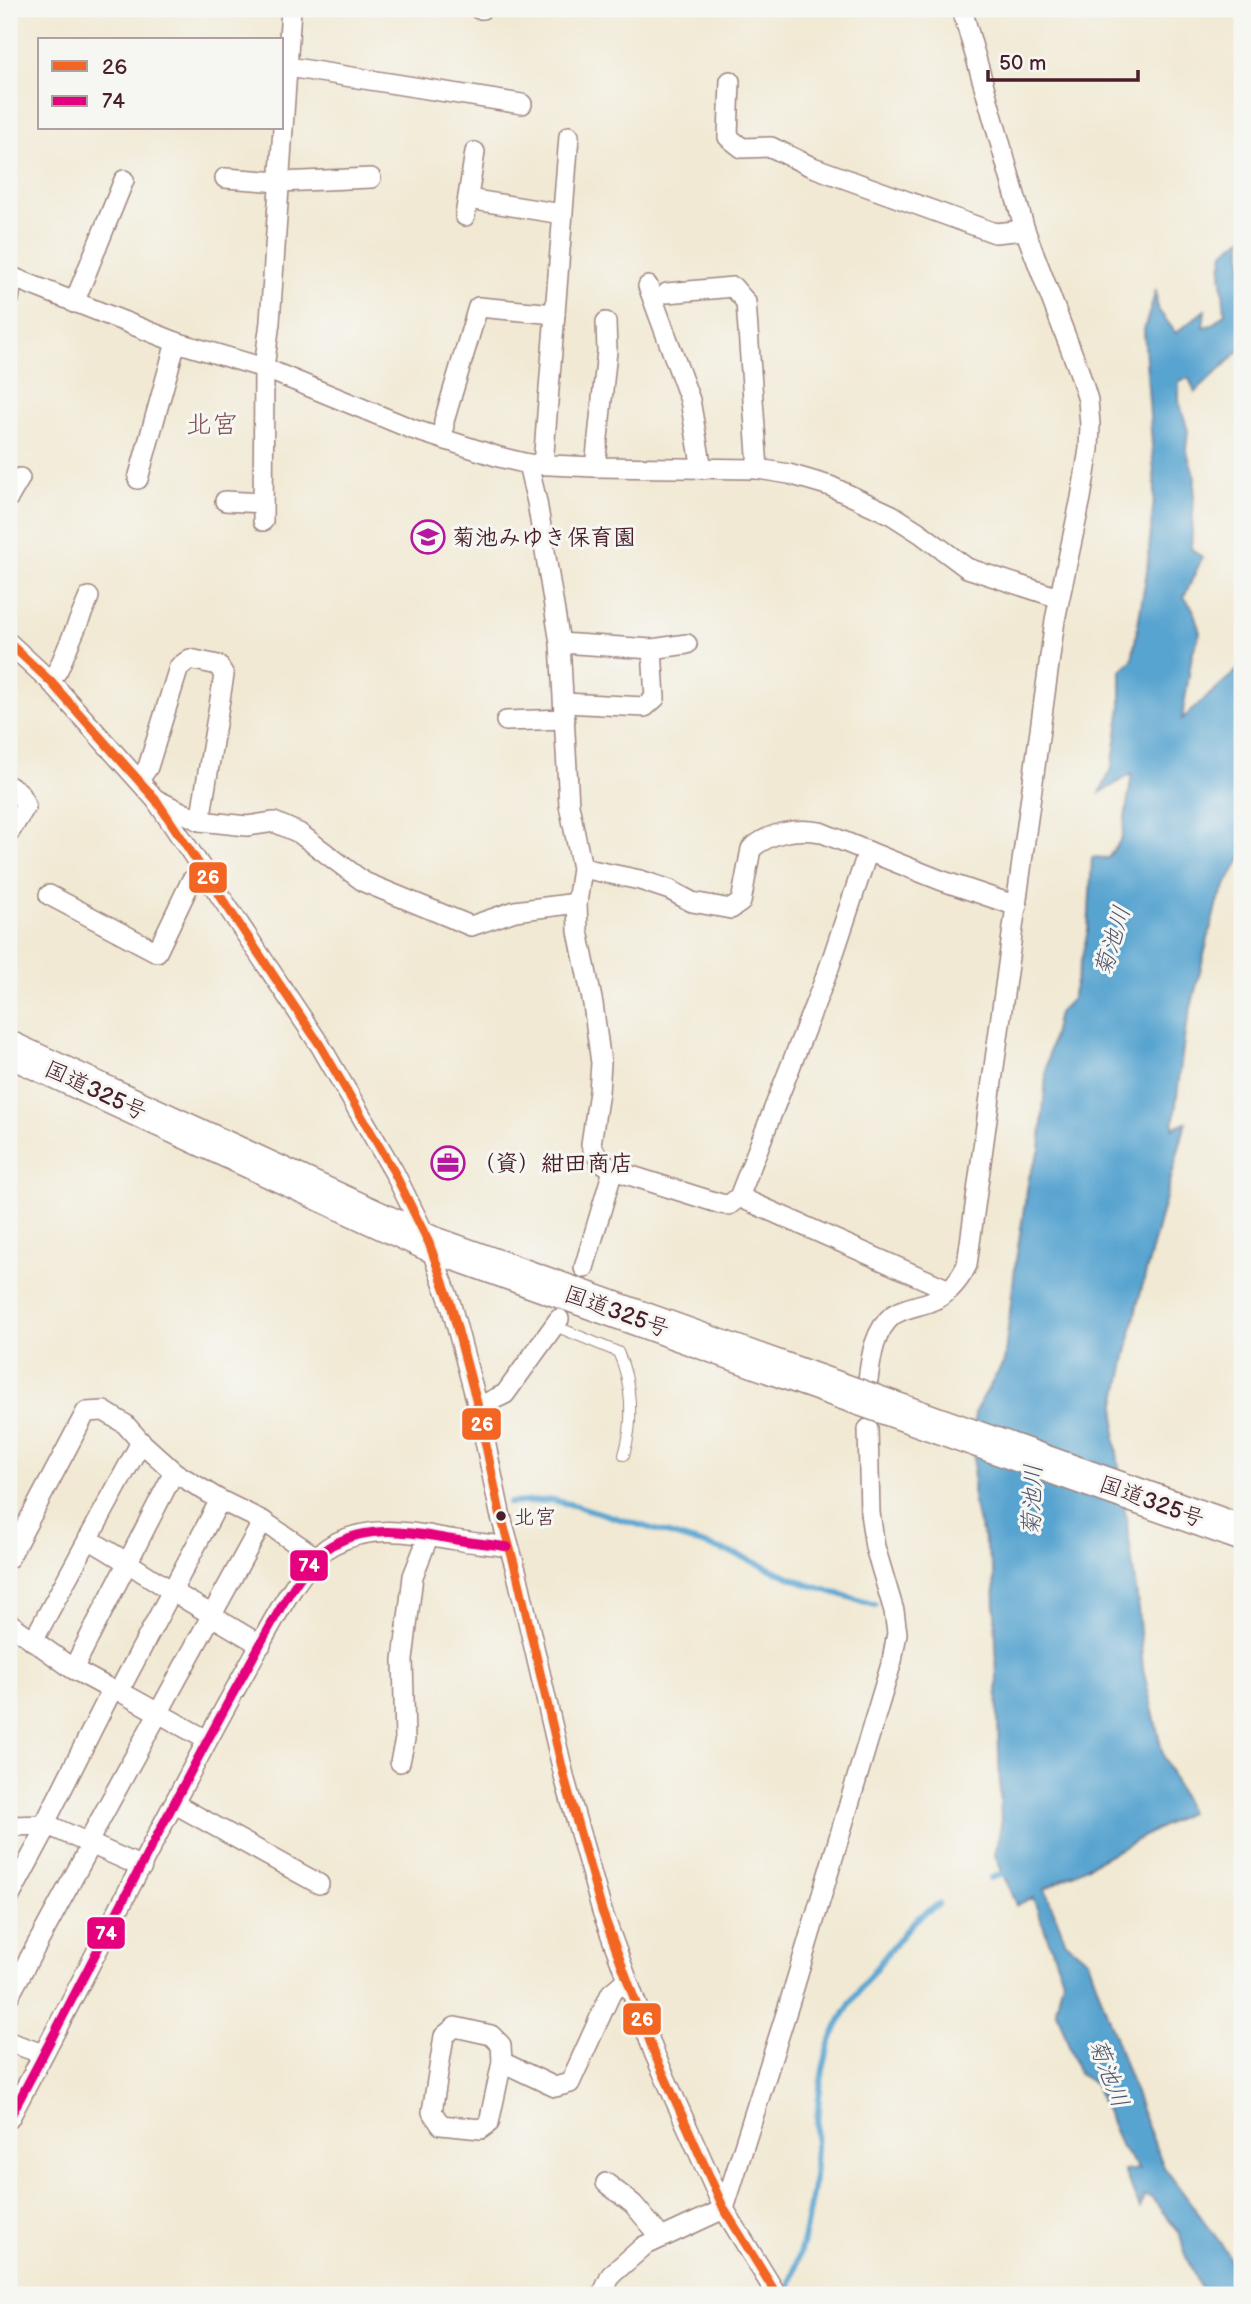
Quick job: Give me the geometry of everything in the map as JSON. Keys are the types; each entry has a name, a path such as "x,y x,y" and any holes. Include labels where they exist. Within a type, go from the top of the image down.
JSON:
{"highway":[{"name":"国道325号","path":"9,1049 429,1243 1242,1533"}],"street":[{"path":"291,9 285,78 522,104"},
{"path":"868,1380 871,1352 880,1333 894,1315 932,1301 961,1278 967,1265 1059,598 1090,449 1088,400 1025,230 962,9"},
{"path":"730,80 729,136 742,148 771,147 810,166 995,233 1025,230"},
{"path":"225,500 263,512 264,368 270,322 282,130"},
{"path":"569,136 555,314 536,464 537,502 560,643 569,805 582,868 577,903 578,930 593,1004 601,1063 591,1144 599,1160 613,1170 720,1204 729,1205 739,1197 828,971 868,851"},
{"path":"475,152 466,208 562,214"},
{"path":"225,178 279,182 371,178"},
{"path":"74,303 124,180"},
{"path":"9,299 11,277 176,342 264,368 443,439 536,464 758,470 789,474 830,486 892,515 967,568 1059,598"},
{"path":"648,286 690,400 702,469"},
{"path":"667,293 733,287 747,302 758,470"},
{"path":"443,439 444,421 478,307 555,314"},
{"path":"595,467 607,351 606,322"},
{"path":"138,479 176,342"},
{"path":"9,496 20,478"},
{"path":"50,681 58,670 89,597"},
{"path":"9,643 50,681 156,800 320,1045 394,1172 429,1243 452,1305 478,1407 508,1547 517,1574 582,1849 654,2055 724,2209 776,2295"},
{"path":"560,643 652,649 687,644"},
{"path":"506,721 565,711 645,708 656,698 652,649"},
{"path":"139,780 148,767 179,667 190,659 218,665 224,675 200,821"},
{"path":"9,786 18,791 26,806 9,833"},
{"path":"156,800 200,821 247,826 274,822 299,833 365,882 471,926 514,911 577,903"},
{"path":"582,868 640,880 670,890 692,902 731,909 741,902 751,849 769,837 793,831 820,832 940,880 1017,906"},
{"path":"49,895 157,952 191,881 204,871"},
{"path":"584,1268 613,1170"},
{"path":"739,1197 948,1290"},
{"path":"478,1407 505,1394 557,1323"},
{"path":"9,1558 86,1412 104,1411 125,1424 174,1472 220,1500 263,1521 316,1557"},
{"path":"602,2295 611,2276 644,2246 724,2209 860,1768 892,1661 897,1633 894,1611 875,1547 870,1513 868,1429"},
{"path":"33,1641 141,1442"},
{"path":"73,1670 174,1472"},
{"path":"9,1898 116,1691 173,1593 220,1500"},
{"path":"9,1996 263,1521"},
{"path":"9,2118 207,1740 261,1645 316,1557 330,1546 365,1533 404,1531 508,1547"},
{"path":"400,1762 405,1739 403,1660 412,1588 429,1535"},
{"path":"88,1539 261,1645"},
{"path":"9,1623 73,1670 207,1740"},
{"path":"174,1804 319,1884"},
{"path":"9,1826 46,1825 142,1867"},
{"path":"502,2062 555,2087 570,2083 611,1993 626,1980"},
{"path":"455,2027 491,2035 501,2045 502,2062 489,2123 481,2129 441,2124 432,2112 444,2036 455,2027"},
{"path":"9,2042 40,2060"},
{"path":"9,2056 40,2060"},
{"path":"606,2183 633,2204 661,2236"}],"lane":[{"path":"557,1323 618,1352 625,1366 629,1406 630,1435 624,1455"}],"water":[{"name":"菊池川","path":"1242,238 1242,348 1195,393 1189,378 1179,381 1179,401 1188,431 1186,449 1195,478 1191,548 1202,558 1184,597 1193,609 1200,633 1192,654 1182,719 1242,666 1242,856 1217,902 1185,1032 1173,1128 1186,1122 1137,1306 1116,1403 1115,1439 1137,1597 1143,1669 1163,1755 1189,1812 1045,1889 1066,1942 1088,1960 1164,2167 1227,2252 1242,2294 1203,2295 1184,2252 1180,2234 1151,2197 1144,2196 1140,2208 1124,2171 1139,2169 1121,2147 1095,2084 1079,2074 1056,2009 1063,1979 1033,1898 1016,1905 995,1855 1001,1825 994,1573 973,1502 975,1411 1004,1362 1029,1177 1040,1150 1047,1063 1058,1013 1072,999 1088,931 1092,857 1108,858 1122,838 1132,774 1100,793 1112,768 1121,707 1121,670 1132,660 1147,571 1155,488 1144,330 1156,290 1157,308 1176,333 1205,310 1203,327 1212,325 1225,313 1221,270 1224,252"}],"waterway":[{"path":"509,1503 553,1500 577,1506 735,1554 806,1584 875,1605"},
{"path":"991,1878 1011,1871"},
{"path":"787,2295 803,2241 811,2201 820,2087 836,2029 858,1993 902,1935 914,1921 939,1904"}],"transit line":[{"name":"26","path":"9,643 50,681 156,800 320,1045 394,1172 429,1243 451,1305 478,1407 500,1513 565,1780 602,1911 655,2055 724,2209 777,2295"},
{"name":"74","path":"9,2119 215,1726 273,1621 308,1567 332,1545 347,1538 378,1532 409,1533 508,1547"}],"place":[{"name":"菊池みゆき保育園","path":"428,537"},
{"name":"（資）紺田商店","path":"448,1163"},
{"name":"北宮","path":"501,1516"}],"district":[{"name":"北宮","path":"212,424"}]}
